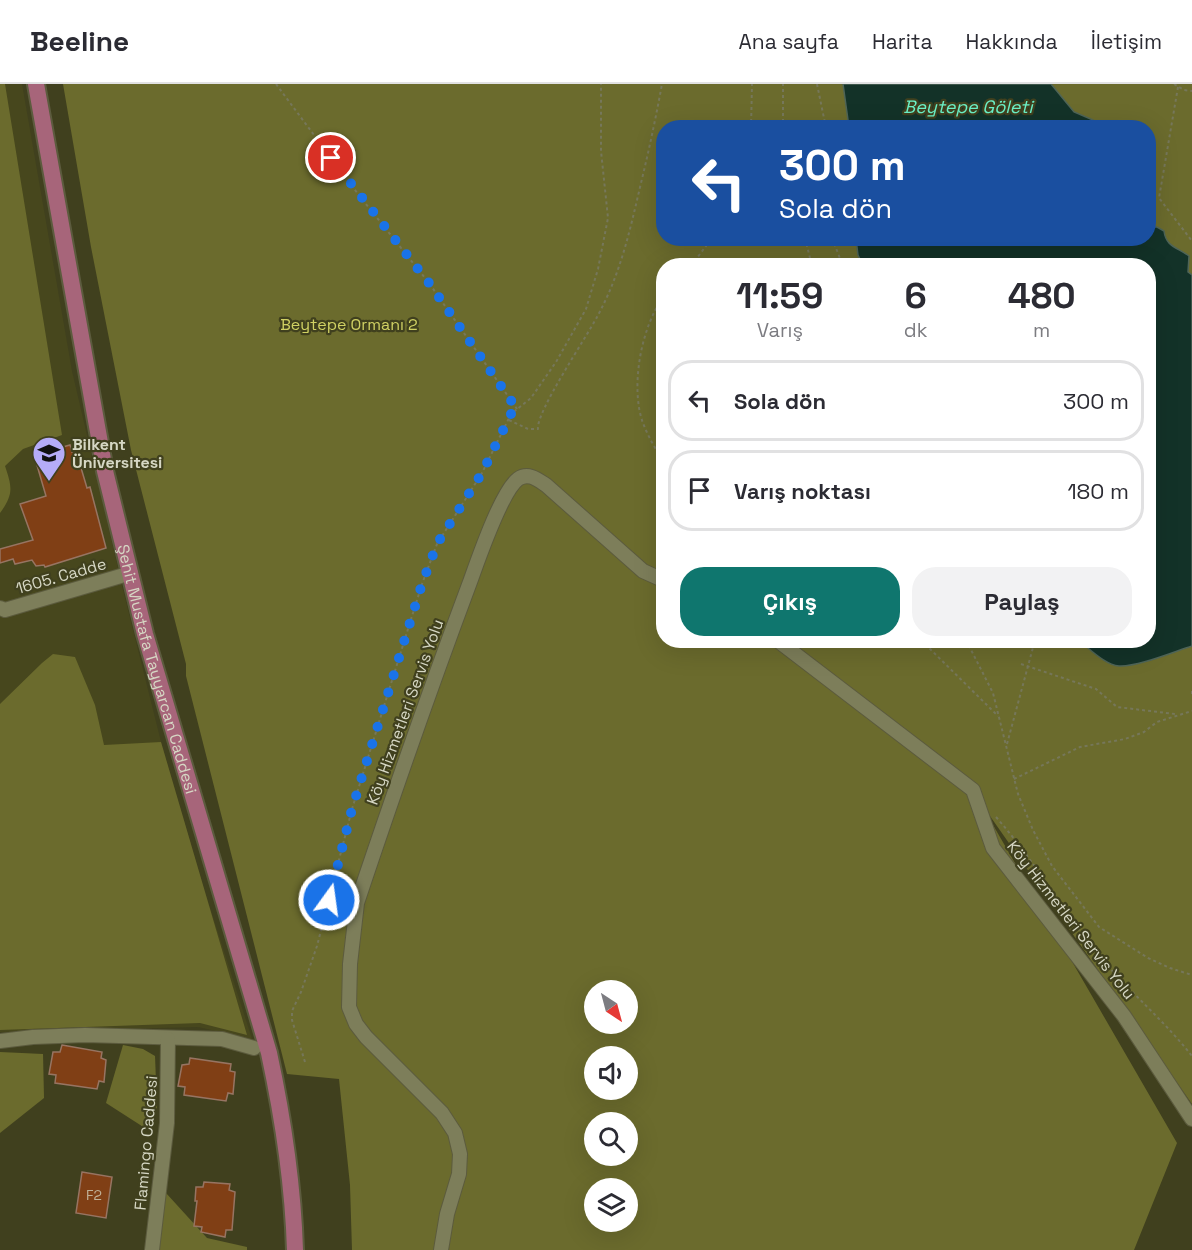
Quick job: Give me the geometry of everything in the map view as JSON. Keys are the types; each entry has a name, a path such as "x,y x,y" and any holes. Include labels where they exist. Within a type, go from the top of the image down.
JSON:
{"main road":[{"name":"Şehit Mustafa Tayyarcan Caddesi","path":"36,84 100,449 148,644 269,1053 292,1190 295,1250"}],"street":[{"name":"Köy Hizmetleri Servis Yolu","path":"441,1250 447,1214 459,1174 460,1154 456,1133 442,1113 366,1037 357,1024 350,1007 350,964 357,903 415,731 490,530 510,489 517,480 525,476 534,477 546,485 643,571 656,577"},
{"name":"1605. Cadde","path":"0,608 5,610 131,573"},
{"name":"Köy Hizmetleri Servis Yolu","path":"787,648 973,790 993,848 1124,1016 1192,1119"},
{"path":"0,1041 85,1035 222,1039 254,1047"},
{"name":"Flamingo Caddesi","path":"152,1250 167,1123 168,1039"}],"path":[{"path":"276,84 358,194 429,283 517,409"},
{"path":"305,1062 292,1020 292,1011 317,946 352,809 422,584 437,544 482,473 509,420 517,409 531,398 556,362 586,309 598,268 608,218 601,151 601,84"},
{"path":"509,420 528,429 538,429 537,424 546,402 582,346 608,297 626,249 662,84"},
{"path":"751,120 752,84"},
{"path":"783,84 783,120"},
{"path":"817,84 824,120"},
{"path":"1174,84 1184,90 1192,90"},
{"path":"1178,87 1160,198 1192,242"},
{"path":"656,311 646,330 638,366 642,422 656,450"},
{"path":"929,648 1000,718"},
{"path":"970,648 993,693 1018,794 1033,830 1052,866 1099,927 1148,958 1192,975"},
{"path":"1006,747 1032,648"},
{"path":"1021,664 1096,689 1117,707 1179,715"},
{"path":"1192,691 1192,696"},
{"path":"1014,779 1080,747 1125,739 1144,732 1157,722 1192,711"},
{"path":"996,817 1052,888 1095,950 1136,996 1171,1030 1192,1056"}],"shaded area":[{"name":"Bilkent Üniversitesi","path":"0,84 22,84 72,371 124,594 161,742 205,892 252,1039 198,1027 0,1032"}],"green space":[{"path":"0,84 5,84 62,435 23,449 5,466 10,495 0,513"},
{"name":"Beytepe Ormanı 2","path":"63,84 1192,84 1192,1104 978,799 1177,1143 1134,1250 352,1250 350,1185 339,1079 287,1074 186,676 186,664 131,450 91,247"},
{"path":"53,654 75,657 95,705 104,745 161,742 247,1035 200,1023 0,1030 0,704"},
{"path":"123,1045 143,1049 155,1056 157,1107 148,1130 106,1103"},
{"path":"0,1052 43,1054 44,1098 0,1133"},
{"path":"166,1193 207,1238 247,1247 247,1250 158,1250"}],"water":[{"name":"Beytepe Göleti","path":"843,84 1051,84 1074,112 1093,120 848,120"},
{"path":"1157,227 1164,231 1170,244 1189,256 1188,272 1192,275 1192,646 1127,666 1114,665 1088,648 1156,648 1156,258 860,258 857,246 1156,246"}],"building":[{"path":"70,445 72,452 76,451 87,488 90,487 106,548 45,567 44,565 36,566 32,560 15,564 13,559 0,563 0,549 33,540 20,504 46,496 34,455"},
{"path":"62,1045 102,1052 101,1058 106,1060 104,1082 99,1081 97,1089 55,1083 56,1075 49,1074 53,1052 60,1052"},
{"path":"190,1058 231,1064 230,1071 235,1072 233,1094 228,1093 226,1101 184,1095 185,1087 178,1086 182,1065 189,1064"},
{"path":"82,1172 112,1177 106,1218 76,1213"},
{"path":"204,1182 230,1184 229,1190 235,1192 232,1230 226,1230 225,1237 201,1232 202,1227 194,1226 196,1187 203,1187"}],"place":[{"name":"Bilkent Üniversitesi","path":"49,482"}],"route":[{"path":"329,900 352,809 422,584 437,544 482,473 511,414 517,409 429,283 331,158"}]}
